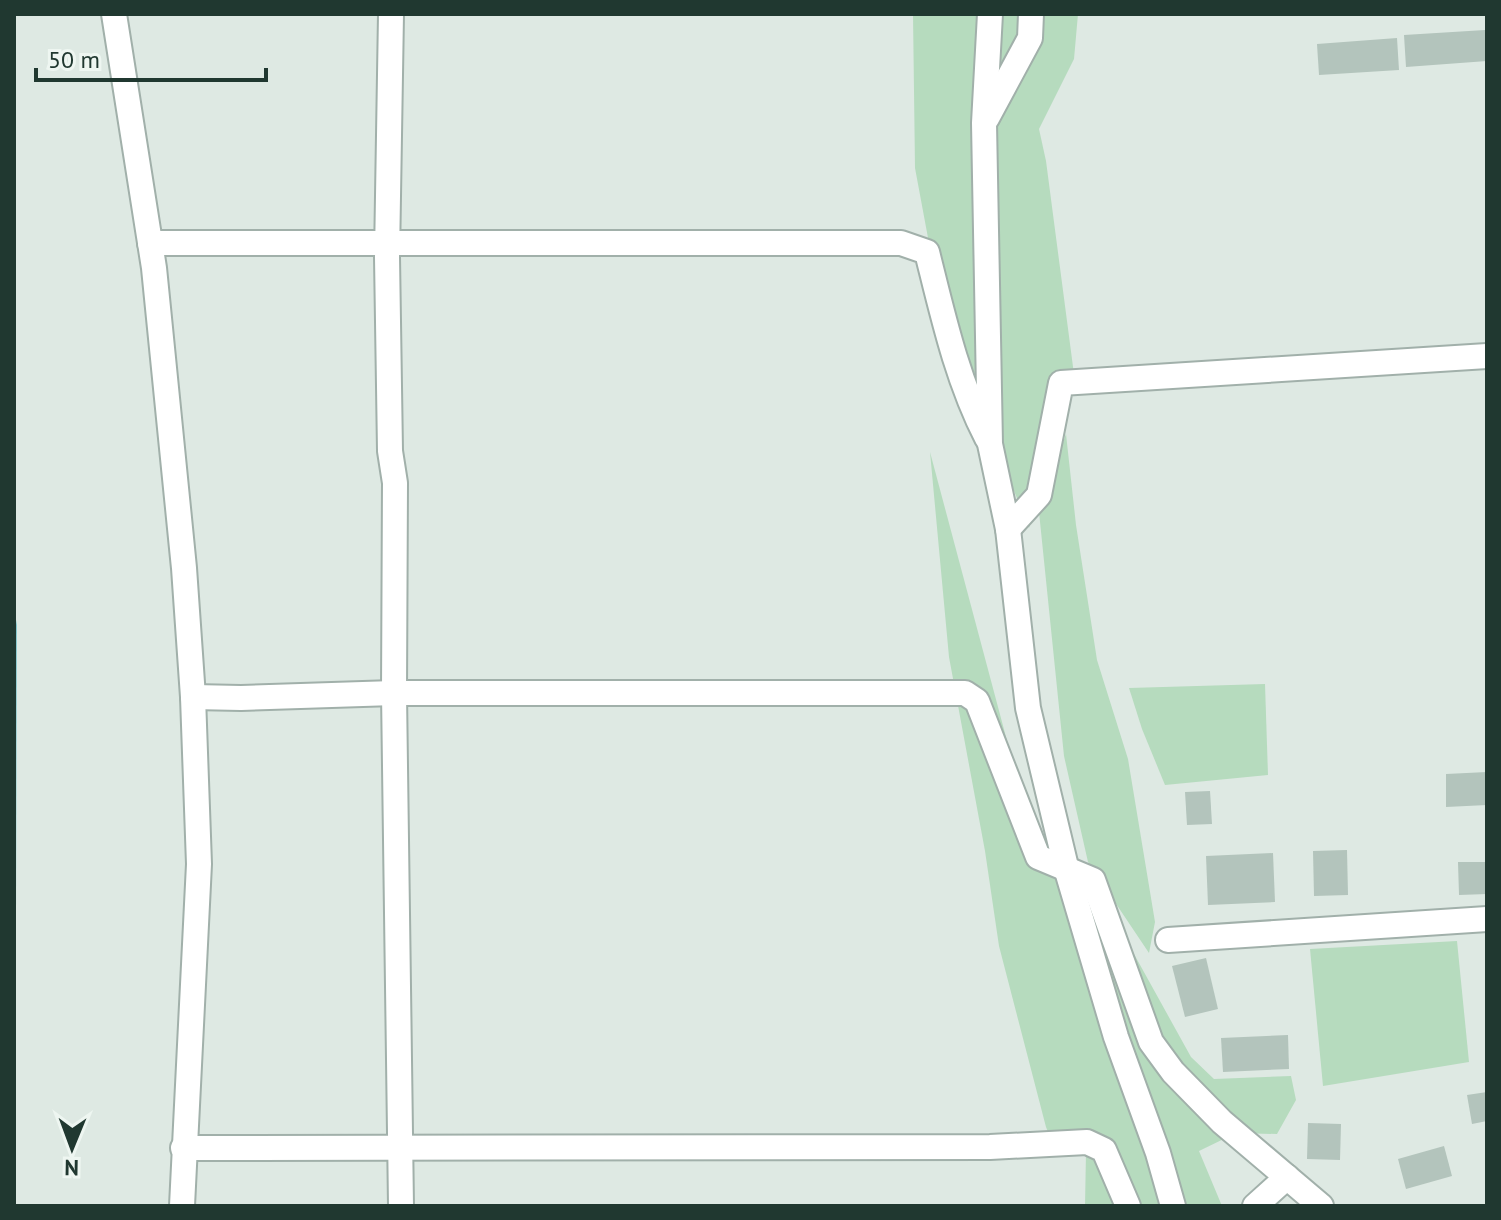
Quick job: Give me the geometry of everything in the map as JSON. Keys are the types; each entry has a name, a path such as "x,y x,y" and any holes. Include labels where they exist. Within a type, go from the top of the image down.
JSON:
{"street":[{"path":"114,14 150,243 184,568 193,697 199,864 182,1206"},
{"path":"391,14 388,243 390,451 395,483 394,693 401,1206"},
{"path":"990,14 984,123 990,444 1008,529 1028,708 1067,871 1116,1037 1158,1153 1173,1206"},
{"path":"984,123 1030,38 1031,14"},
{"path":"150,243 901,243 927,252 969,402 990,444"},
{"path":"1008,529 1039,495 1061,383 1487,356"},
{"path":"193,697 394,693 965,693 977,701 1038,857 1093,880 1151,1042 1173,1072 1222,1122 1321,1206"},
{"path":"1168,940 1487,919"},
{"path":"183,1148 990,1147 1087,1142 1104,1150 1128,1206"},
{"path":"1255,1206 1287,1177"}],"green space":[{"path":"913,14 1078,14 1074,59 1039,129 1046,161 1075,382 1029,528 942,313 915,168"},
{"path":"1066,434 1076,525 1097,660 1128,759 1155,922 1149,953 1088,862 1064,756 1039,512"},
{"path":"930,452 1038,857 1093,880 1191,1057 1214,1079 1291,1076 1296,1100 1277,1134 1236,1133 1199,1151 1222,1206 1136,1206 1127,1170 1133,1206 1085,1206 1086,1152 1053,1144 1046,1127 999,946 985,851 949,657"},
{"path":"1265,684 1268,775 1165,785 1129,688"},
{"path":"1457,941 1469,1062 1323,1086 1310,949"}],"water":[{"path":"14,609 17,625 15,1206 14,1206"}],"building":[{"path":"1485,30 1487,61 1406,67 1404,35"},
{"path":"1397,38 1399,70 1319,75 1317,44"},
{"path":"1487,772 1487,805 1446,807 1446,774"},
{"path":"1210,791 1212,824 1187,825 1185,792"},
{"path":"1347,850 1348,895 1314,896 1313,851"},
{"path":"1273,853 1275,902 1208,905 1206,856"},
{"path":"1458,862 1487,862 1487,894 1459,895"},
{"path":"1206,958 1218,1009 1185,1017 1172,966"},
{"path":"1288,1035 1289,1069 1223,1072 1221,1038"},
{"path":"1487,1092 1487,1121 1472,1124 1467,1095"},
{"path":"1308,1123 1341,1124 1340,1160 1307,1159"},
{"path":"1444,1146 1452,1176 1406,1189 1398,1159"}]}
